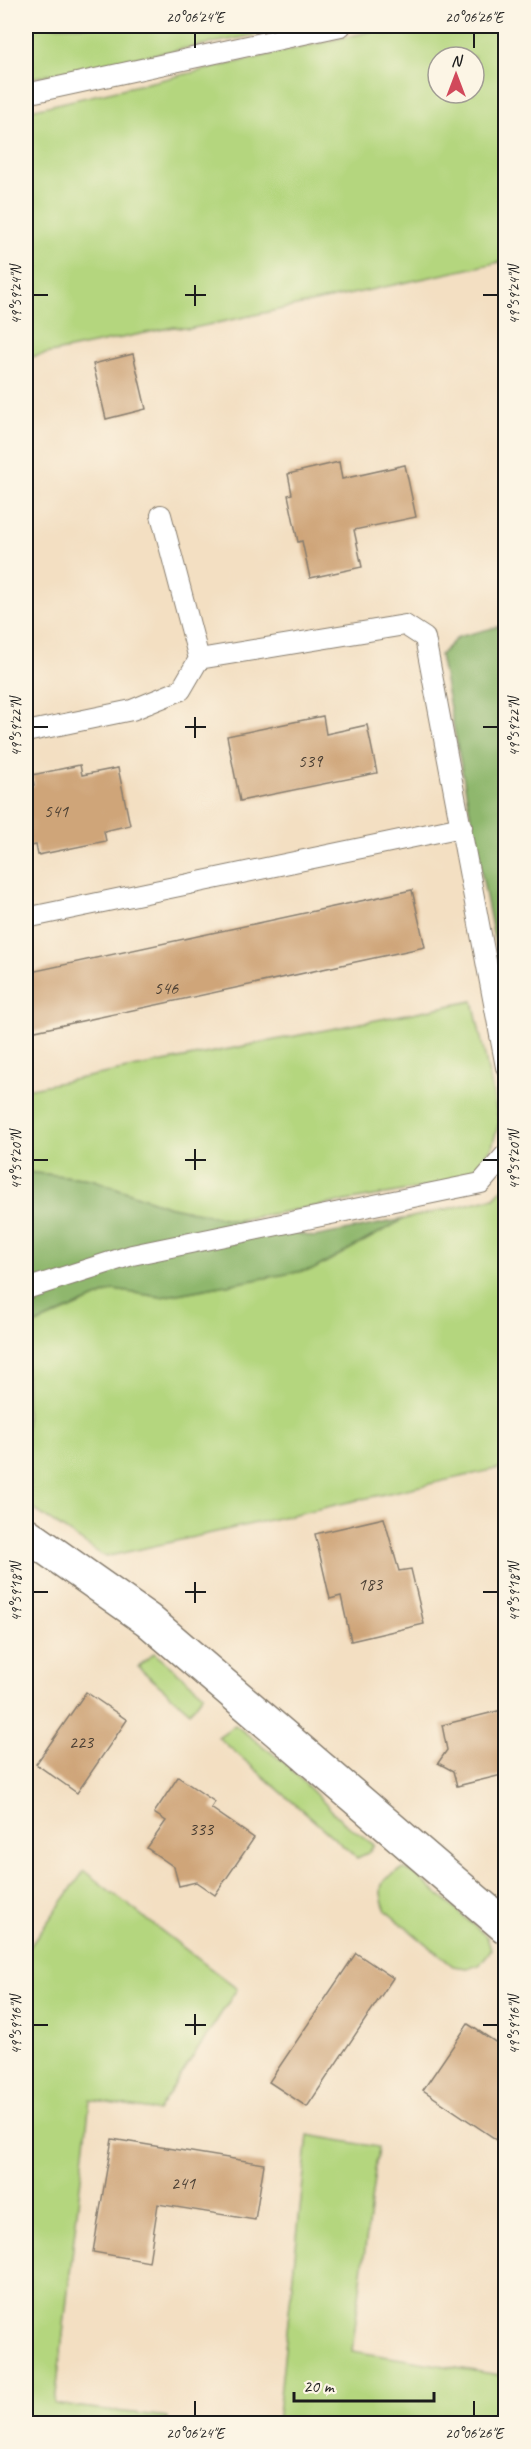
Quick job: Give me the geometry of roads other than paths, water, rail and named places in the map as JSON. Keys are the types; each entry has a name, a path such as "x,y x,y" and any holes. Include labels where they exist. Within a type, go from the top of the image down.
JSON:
{"street":[{"path":"26,1534 148,1620 506,1927"}],"lane":[{"path":"26,94 341,26"},
{"path":"26,732 132,710 181,690 199,659 161,514"},
{"path":"199,659 405,625 425,638 506,1067"},
{"path":"26,918 462,827"},
{"path":"26,1289 132,1255 481,1183 506,1154"}]}
